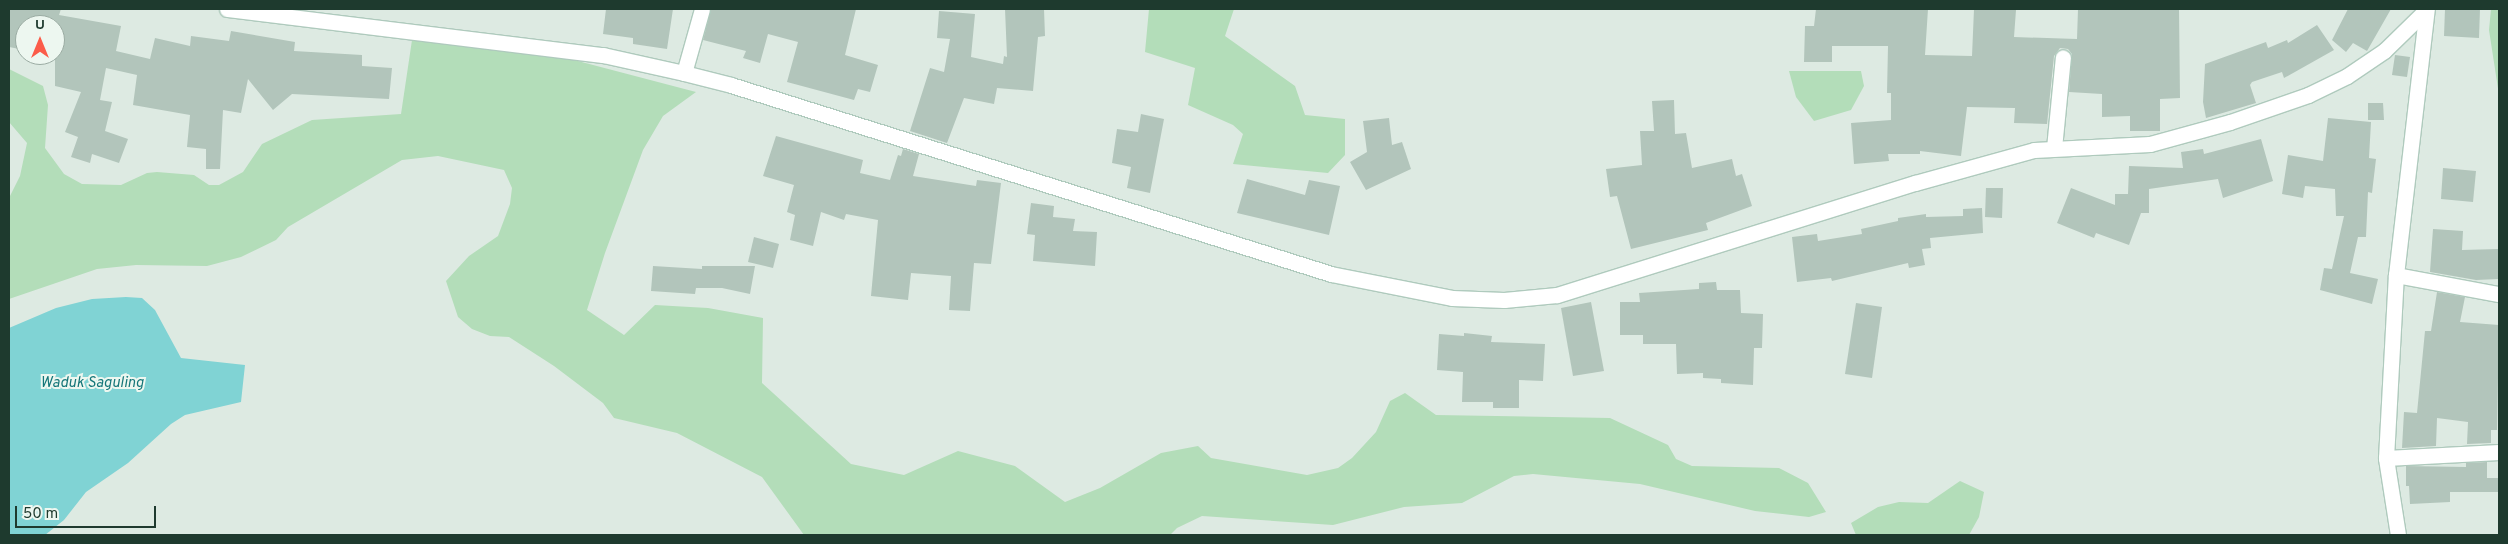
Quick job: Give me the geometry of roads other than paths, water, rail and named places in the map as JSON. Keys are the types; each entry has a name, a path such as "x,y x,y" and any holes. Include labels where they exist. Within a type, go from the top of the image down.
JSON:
{"street":[{"path":"227,9 603,56 684,73 731,84 1332,274 1452,298 1504,300 1556,295 1916,183 2054,148 2150,144 2308,94 2347,76 2384,51 2426,10"},
{"path":"684,73 702,9"},
{"path":"2398,535 2386,458 2396,275 2426,10"},
{"path":"2054,148 2063,57"},
{"path":"2396,275 2499,294"},
{"path":"2386,458 2499,452"}],"water":[{"name":"Waduk Saguling","path":"142,298 155,310 181,358 245,365 241,402 185,415 171,424 128,463 86,492 64,520 45,535 9,535 9,328 56,308 92,299"}]}
